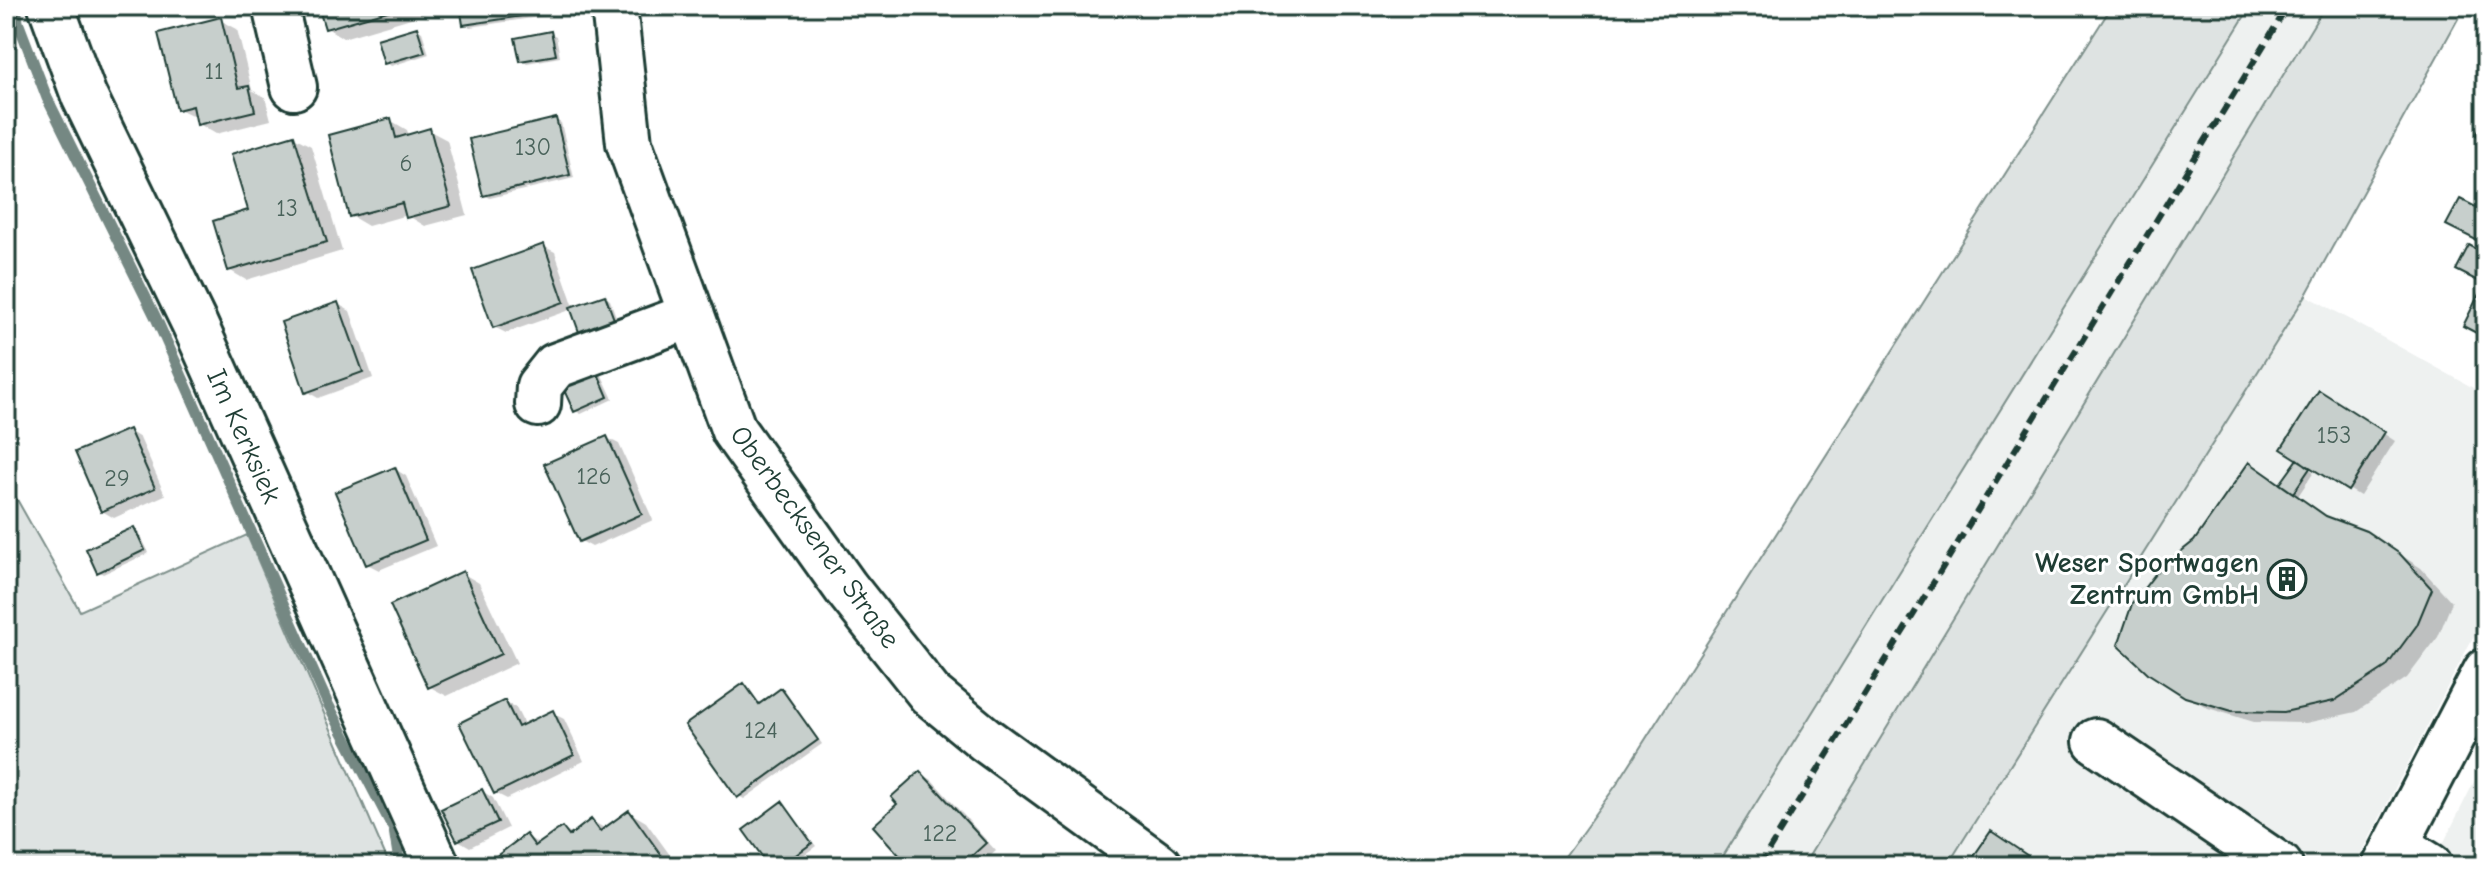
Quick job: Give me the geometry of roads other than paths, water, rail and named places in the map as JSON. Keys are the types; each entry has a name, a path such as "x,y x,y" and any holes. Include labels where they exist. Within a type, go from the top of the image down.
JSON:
{"street":[{"name":"Im Kerksiek","path":"51,6 84,96 195,325 437,866"},
{"path":"275,6 294,87"},
{"name":"Oberbecksener Straße","path":"614,6 629,143 734,431 846,588 930,694 986,740 1159,866"},
{"path":"538,404 539,386 555,366 692,315"},
{"path":"2404,859 2486,671"},
{"path":"2096,741 2280,866"}],"waterway":[{"path":"16,6 18,22 47,98 156,318 327,702 394,830 399,861 403,866"}],"railway":[{"path":"1759,866 2288,6"}],"place":[{"name":"Weser Sportwagen Zentrum GmbH","path":"2287,579"}]}
